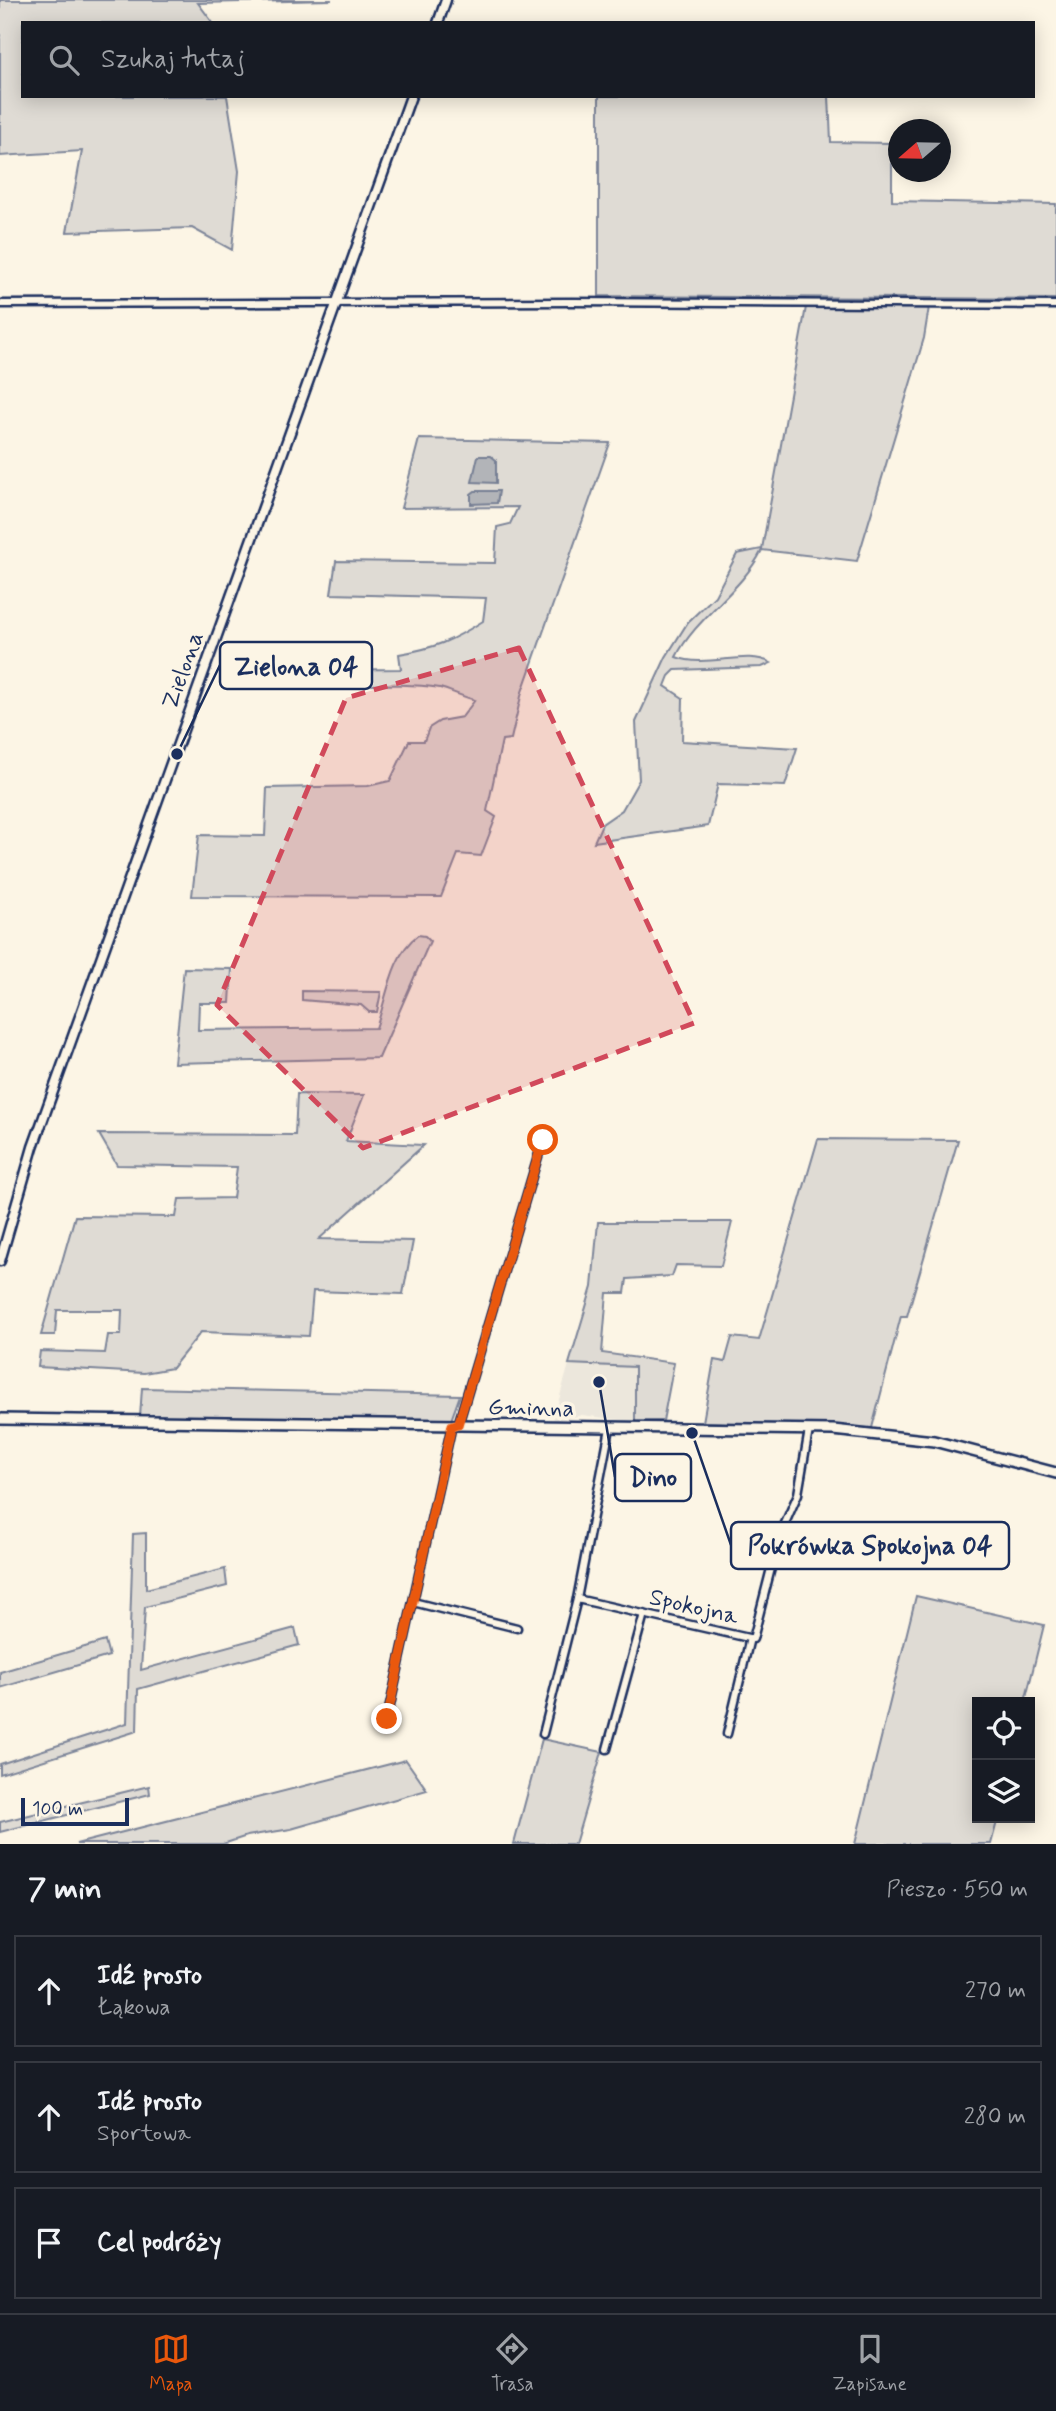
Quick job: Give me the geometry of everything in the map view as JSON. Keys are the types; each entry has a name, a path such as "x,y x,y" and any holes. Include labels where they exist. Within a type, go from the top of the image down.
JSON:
{"main road":[{"name":"Gminna","path":"0,1419 809,1430 887,1434 934,1440 1056,1473"}],"street":[{"path":"439,21 446,0"},
{"name":"Zielona","path":"0,1261 33,1147 410,98"},
{"path":"0,304 336,302 1056,305"},
{"path":"387,1719 455,1425 543,1140"},
{"path":"543,1734 577,1599 610,1428"},
{"name":"Spokojna","path":"577,1599 753,1639 779,1536 799,1493 809,1430"},
{"path":"414,1602 517,1628"},
{"path":"607,1749 644,1614"},
{"path":"727,1734 750,1639"}],"highlighted area":[{"path":"519,648 694,1023 363,1148 217,1005 346,698"}],"shaded area":[{"path":"0,0 332,0 198,3 212,21 21,21 21,98 227,98 239,171 232,250 192,228 67,232 82,151 0,156"},
{"path":"599,98 829,98 831,142 888,143 888,182 892,182 892,201 1056,204 1056,299 599,296"},
{"path":"806,307 929,307 924,338 857,561 762,550 743,579 695,629 676,657 700,661 750,658 771,663 762,667 675,670 665,686 683,698 682,741 797,748 785,786 718,784 708,826 594,842 602,824 622,810 639,780 636,722 666,657 688,622 715,596 737,554 762,549"},
{"path":"419,439 610,443 522,692 511,739 502,740 487,811 496,817 481,856 458,854 441,897 192,896 199,835 265,836 267,788 368,786 390,781 409,741 424,741 429,728 440,721 462,717 475,700 440,688 425,686 320,685 322,670 401,669 399,654 443,643 483,621 486,598 331,594 336,561 495,563 497,527 510,524 518,507 401,508"},
{"path":"478,456 491,456 496,460 496,483 472,482"},
{"path":"475,491 499,491 497,503 471,504 471,494"},
{"path":"418,935 425,936 430,941 379,1058 174,1063 184,968 232,969 230,1003 199,1003 198,1030 376,1028 396,965"},
{"path":"302,991 381,992 377,1012 369,1012 361,1005 302,1000"},
{"path":"297,1094 364,1095 346,1141 424,1145 319,1239 413,1241 403,1294 313,1291 309,1336 201,1332 172,1368 144,1373 38,1367 40,1351 105,1353 108,1335 121,1335 122,1310 57,1310 55,1335 41,1335 75,1216 176,1217 179,1199 233,1198 237,1167 117,1165 99,1134 295,1135"},
{"path":"818,1139 958,1140 907,1316 901,1316 872,1428 703,1422 714,1360 725,1362 732,1337 759,1340"},
{"path":"598,1222 732,1222 721,1266 676,1265 672,1276 627,1279 625,1293 607,1293 602,1353 674,1363 663,1421 635,1422 635,1367 569,1364 592,1287"},
{"path":"569,1364 635,1366 635,1422 582,1415 553,1421"},
{"path":"142,1388 460,1395 451,1420 140,1417"},
{"path":"146,1533 146,1589 225,1569 227,1586 145,1607 141,1670 295,1628 299,1645 138,1689 137,1731 0,1774 0,1764 127,1723 133,1534"},
{"path":"916,1596 1044,1625 1026,1697 972,1697 972,1823 997,1823 991,1844 855,1844"},
{"path":"105,1641 109,1656 0,1688 0,1672"},
{"path":"542,1739 602,1752 575,1844 514,1844"},
{"path":"406,1760 427,1790 291,1829 247,1836 223,1844 76,1844"},
{"path":"149,1786 150,1794 0,1832 0,1822"}],"place":[{"name":"Zielona 04","path":"177,754"},
{"name":"Dino","path":"599,1382"},
{"name":"Pokrówka Spokojna 04","path":"692,1433"}],"route":[{"path":"387,1719 452,1425 458,1425 543,1140"}]}
